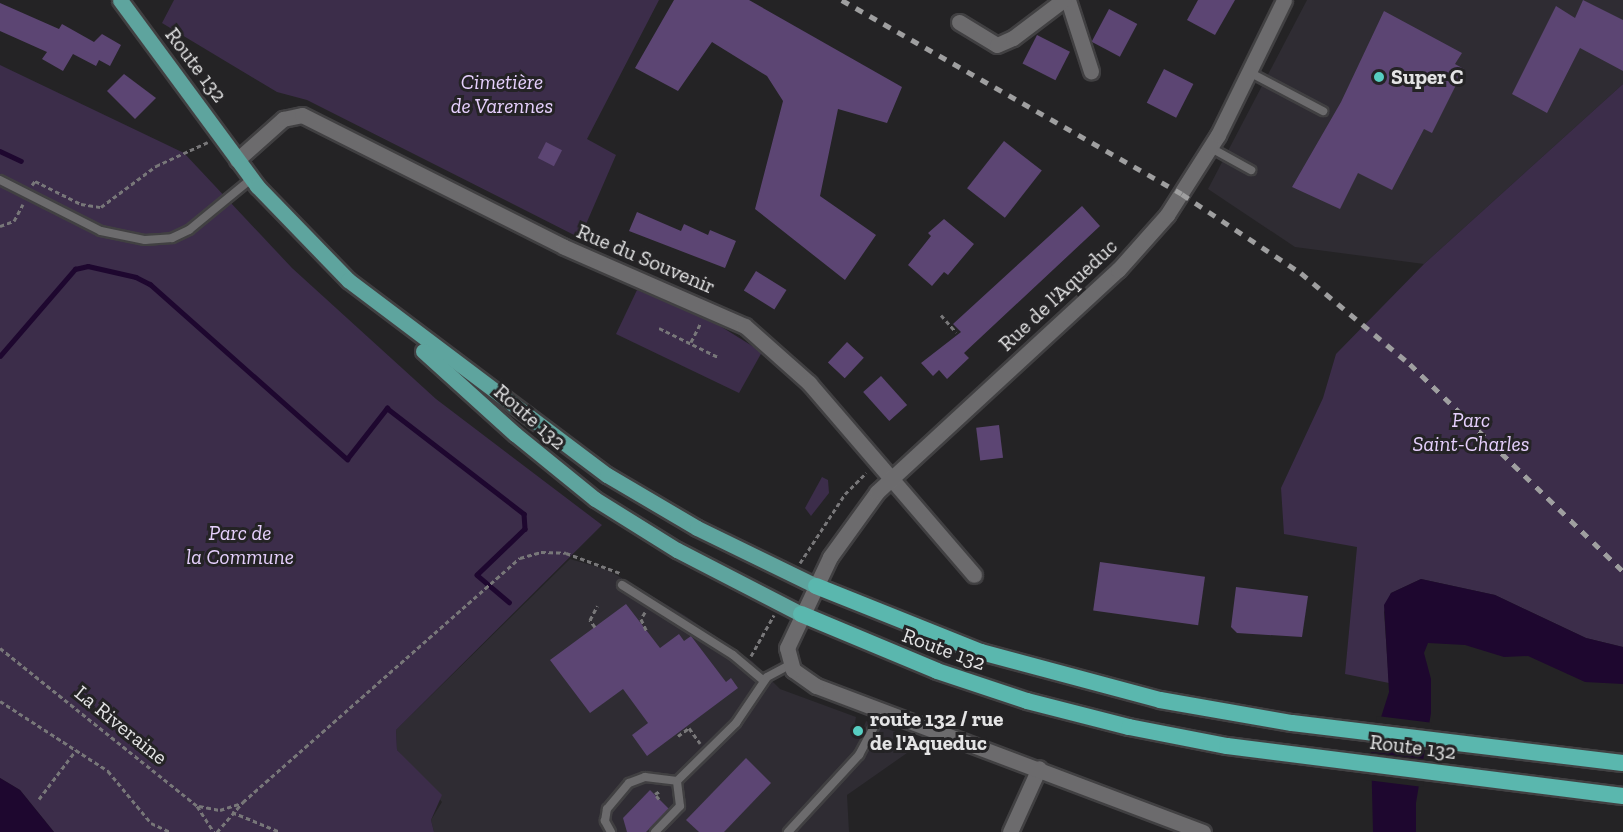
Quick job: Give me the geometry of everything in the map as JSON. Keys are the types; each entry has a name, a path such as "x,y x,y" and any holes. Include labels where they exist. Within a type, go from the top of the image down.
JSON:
{"highway":[{"name":"Route 132","path":"816,586 933,634 1067,678 1180,705 1349,730 1623,763"},
{"name":"Route 132","path":"801,614 937,671 1060,710 1188,739 1623,796"}],"main road":[{"name":"Route 132","path":"120,0 251,179 297,231 492,414 578,486 677,550 801,614"},
{"name":"Route 132","path":"358,289 607,475 697,528 816,586"}],"street":[{"path":"959,22 998,45 1013,39 1062,0"},
{"path":"1068,0 1091,71"},
{"name":"Rue de l'Aqueduc","path":"790,665 788,643 801,614 850,527 890,478 1130,258 1167,215 1211,148 1284,0"},
{"name":"Rue du Souvenir","path":"237,160 283,119 302,115 564,248 735,320 765,340 795,369 974,575"},
{"path":"790,665 816,686 1039,768 1203,832"},
{"path":"1010,832 1039,768"}],"lane":[{"path":"1249,72 1323,111"},
{"path":"1211,148 1251,170"},
{"path":"0,180 101,231 145,240 172,238 189,230 251,179"},
{"path":"622,585 733,655 764,681"},
{"path":"677,781 736,723 764,681 790,665"},
{"path":"788,832 859,755 883,710"},
{"path":"610,832 606,821 607,809 629,783 645,777 677,781"},
{"path":"655,832 680,806 677,781"}],"path":[{"path":"0,226 14,221 35,180 81,204 101,207 156,166 220,136"},
{"path":"941,315 956,332"},
{"path":"691,342 704,316"},
{"path":"659,328 718,357"},
{"path":"804,556 845,494 867,472"},
{"path":"214,831 243,802 520,558 541,552 567,553 627,577"},
{"path":"595,627 590,620 597,606"},
{"path":"643,617 648,632"},
{"path":"745,651 753,657 767,627"},
{"name":"La Riveraine","path":"0,648 197,806 214,831"},
{"path":"0,701 115,778 151,824 170,832"},
{"path":"678,736 689,728 696,739"},
{"path":"39,799 76,750"},
{"path":"656,793 659,799"},
{"path":"197,806 220,810 243,802"},
{"path":"232,812 280,832"}],"shaded area":[{"path":"1307,0 1623,0 1623,84 1424,264 1295,247 1208,189"},
{"path":"570,559 608,570 684,615 752,661 780,689 856,717 853,733 860,737 866,721 915,739 907,753 847,795 849,832 434,832 431,820 442,802 397,750 396,730"},
{"path":"1421,579 1495,595 1586,638 1623,647 1623,684 1585,682 1528,656 1504,657 1465,645 1428,643 1424,653 1431,679 1431,713 1416,803 1416,832 1373,832 1371,749 1389,692 1384,605 1391,593"},
{"path":"0,778 20,790 54,832 0,832"}],"green space":[{"name":"Cimetière de Varennes","path":"174,0 659,0 587,139 616,155 580,238 307,100 277,92 162,23"},
{"name":"Parc de la Commune","path":"0,65 184,153 292,268 436,399 602,525 396,730 397,750 442,795 431,820 434,832 54,832 20,790 0,778"},
{"name":"Parc Saint-Charles","path":"1623,84 1623,647 1586,638 1495,595 1421,579 1391,593 1384,612 1389,683 1345,674 1357,547 1284,534 1281,488 1323,398 1336,354 1424,264"},
{"path":"637,290 704,316 762,352 739,393 616,334"},
{"path":"822,477 828,480 829,493 811,516 805,508"}],"pier":[{"path":"1377,716 1432,723 1428,750 1374,744"},
{"path":"1368,752 1427,759 1423,787 1365,780"}],"building":[{"path":"674,0 749,0 902,87 887,123 838,109 820,196 876,235 845,280 755,209 783,101 767,76 712,42 678,91 635,68"},
{"path":"1198,0 1235,0 1215,35 1187,20"},
{"path":"1583,0 1623,20 1623,71 1580,48 1547,113 1512,94 1556,6 1575,18"},
{"path":"0,3 59,29 62,24 94,42 102,34 121,45 110,66 99,60 96,66 73,54 63,71 42,59 47,52 0,31"},
{"path":"1109,9 1137,24 1120,57 1092,42"},
{"path":"1384,11 1462,53 1455,64 1464,69 1432,133 1424,129 1392,190 1358,173 1340,209 1292,187 1341,102"},
{"path":"1037,35 1070,52 1055,80 1022,64"},
{"path":"1164,69 1193,84 1176,118 1147,103"},
{"path":"124,74 156,98 135,119 107,91"},
{"path":"1004,141 1042,171 1005,218 967,188"},
{"path":"546,142 562,150 554,166 538,158"},
{"path":"1082,206 1100,226 964,353 969,358 947,379 939,370 933,376 921,363 961,332 953,324"},
{"path":"637,212 681,231 684,224 708,235 710,230 736,241 725,268 629,231"},
{"path":"944,219 974,244 948,275 944,272 932,286 908,265 931,236 928,233"},
{"path":"756,271 787,290 774,310 744,291"},
{"path":"847,342 864,358 845,378 828,362"},
{"path":"881,376 907,405 889,421 863,392"},
{"path":"999,425 1003,458 980,461 976,428"},
{"path":"1100,562 1205,577 1198,625 1093,611"},
{"path":"1236,587 1308,596 1302,637 1237,633 1231,627"},
{"path":"626,604 660,648 679,634 684,641 691,636 726,682 731,678 738,688 647,756 632,735 648,723 623,689 590,713 550,660"},
{"path":"746,758 771,783 724,832 699,832 686,820"},
{"path":"650,790 669,809 646,832 627,832 623,818"}],"waterway":[{"path":"0,151 21,161"},
{"path":"0,356 75,269 88,266 136,277 150,284 347,459 387,408 524,514 525,529 477,575 509,602"}],"railway":[{"path":"842,0 1182,194 1301,273 1410,364 1623,571"}],"place":[{"name":"Super C","path":"1379,77"},
{"name":"route 132 / rue de l'Aqueduc","path":"858,731"}]}
